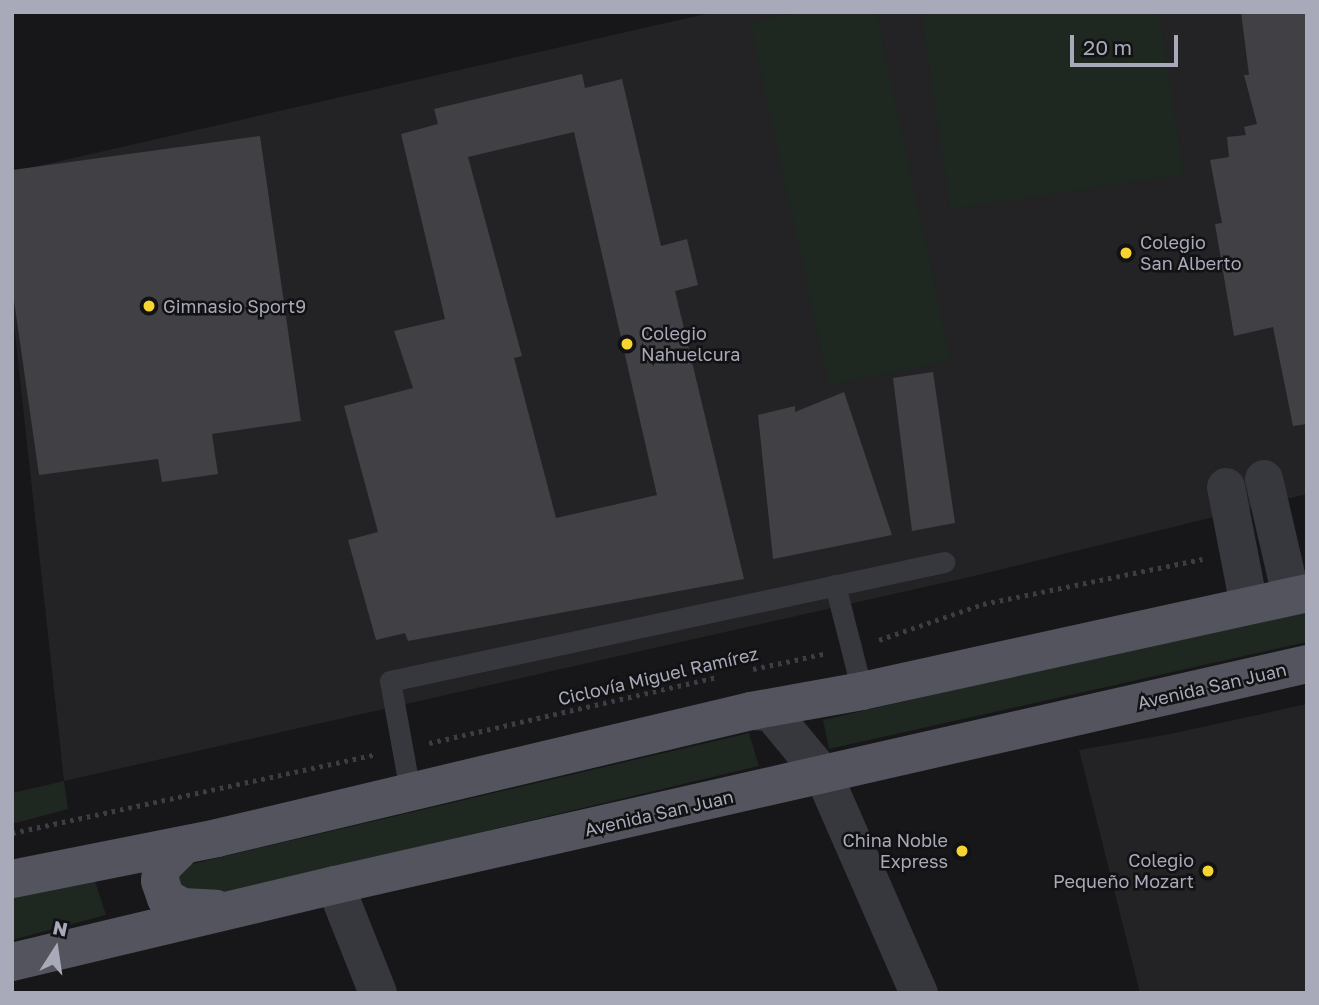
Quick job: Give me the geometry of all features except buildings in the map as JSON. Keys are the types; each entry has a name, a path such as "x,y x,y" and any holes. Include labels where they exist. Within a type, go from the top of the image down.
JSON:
{"main road":[{"path":"12,879 184,845 751,711 862,691 1299,594"},
{"name":"Avenida San Juan","path":"12,962 335,885 824,776 1307,664"},
{"path":"184,845 161,868 160,881 166,898 183,907 233,909"}],"street":[{"path":"1264,479 1299,594"},
{"path":"1226,487 1249,605"},
{"path":"751,711 771,712 824,776 919,993"},
{"path":"335,885 378,993"}],"lane":[{"path":"411,791 390,681 944,562"},
{"path":"835,585 862,691"}],"path":[{"name":"Ciclovía Miguel Ramírez","path":"744,671 851,648 918,629 956,611 983,604 1239,554"},
{"name":"Ciclovía Miguel Ramírez","path":"12,833 730,674"}],"shaded area":[{"path":"714,12 1307,12 1307,494 978,575 64,781 12,306 12,172"},
{"path":"799,12 876,12 951,360 829,386 750,23"},
{"path":"921,12 1159,12 1184,175 950,209"},
{"path":"1307,609 1307,642 829,749 823,720"},
{"name":"Colegio Pequeño Mozart","path":"1307,704 1307,993 1140,993 1079,750 1170,734"},
{"path":"749,733 759,766 192,901 180,890 179,875 183,866"},
{"path":"64,781 68,809 12,824 12,793"},
{"path":"95,881 106,915 12,940 12,898"}],"place":[{"name":"Colegio San Alberto","path":"1126,253"},
{"name":"Gimnasio Sport9","path":"149,306"},
{"name":"Colegio Nahuelcura","path":"627,344"},
{"name":"China Noble Express","path":"962,851"},
{"name":"Colegio Pequeño Mozart","path":"1208,871"}]}
